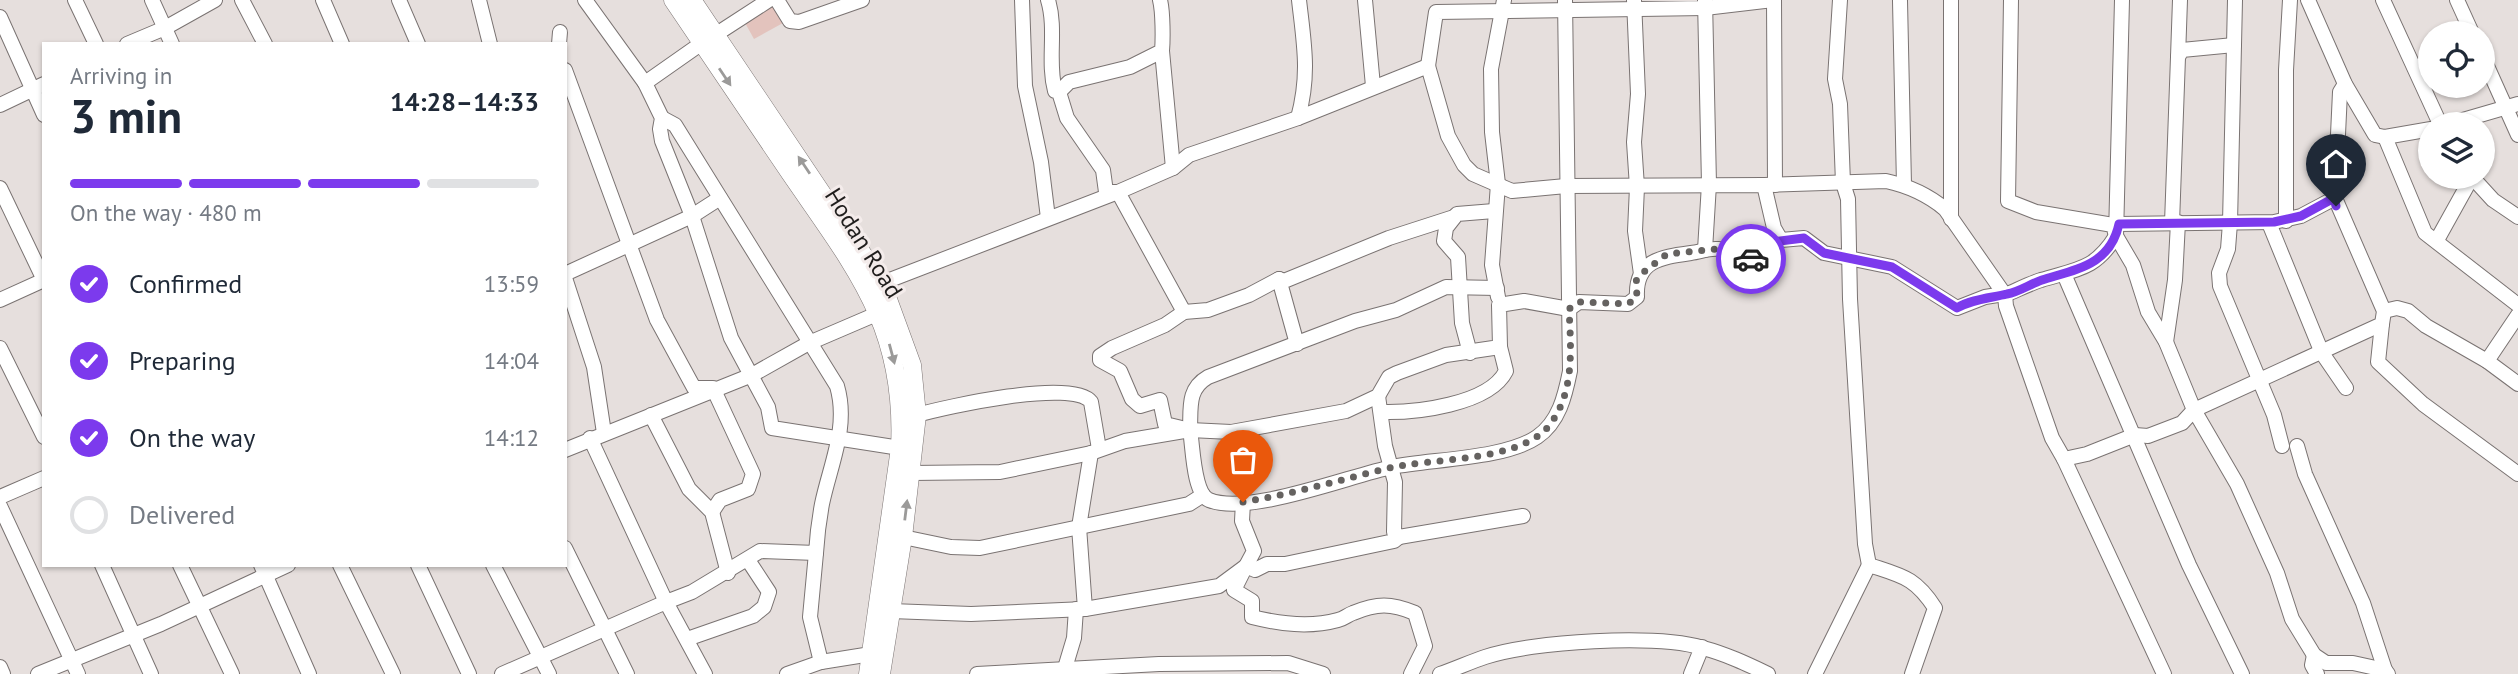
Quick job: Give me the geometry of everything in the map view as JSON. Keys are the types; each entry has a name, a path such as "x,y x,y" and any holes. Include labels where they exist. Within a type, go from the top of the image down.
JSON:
{"main road":[{"name":"Hodan Road","path":"673,0 709,39 883,283 912,365 916,383 917,415 903,537 881,674"},
{"name":"Hodan Road","path":"692,0 709,39 847,254 880,313 900,388 900,448 868,674"}],"street":[{"path":"75,0 95,42"},
{"path":"152,0 171,42"},
{"path":"132,42 215,0"},
{"path":"242,0 264,42"},
{"path":"323,0 341,42"},
{"path":"400,0 417,42"},
{"path":"479,0 490,42"},
{"path":"585,0 645,83 662,118 662,141 692,216 730,338 768,407 772,428 839,441 900,448"},
{"path":"645,83 769,0"},
{"path":"776,0 790,21 799,22 862,0"},
{"path":"1022,0 1025,86 1041,162 1048,218"},
{"path":"1048,0 1053,22 1052,79 1055,91 1059,92 1067,118 1103,170 1106,192 1118,192"},
{"path":"1160,0 1163,13 1160,30 1164,40 1162,51 1173,168"},
{"path":"1298,118 1306,91 1308,63 1299,0"},
{"path":"1365,0 1373,86"},
{"path":"1781,240 1774,228 1770,185 1774,0 1705,4 1635,3 1599,10 1565,4 1435,6 1427,66 1448,136 1464,165 1473,174 1512,191 1566,186 1770,185 1867,180 1904,185 1936,201 1945,209 1951,222 2004,295 2052,438 2164,674"},
{"path":"1815,674 1869,565 1857,427 1848,257 1848,199 1843,183 1840,104 1835,79 1841,0 1832,0"},
{"path":"1897,0 1904,185"},
{"path":"1951,0 1951,222"},
{"path":"2011,0 2008,201 2035,212 2113,225 2133,265 2148,312 2166,342 2194,411 2237,484 2277,573 2292,619 2315,655 2326,663 2353,663 2386,672"},
{"path":"1499,305 1524,302 1569,309 1579,302 1628,304 1637,297 1636,281 1641,274 1667,254 1717,249 1750,259 1771,256 1772,242 1804,238 1824,253 1892,267 1957,308 1985,297 2004,295 2088,267 2105,254 2117,230 2122,0"},
{"path":"2166,342 2175,280 2180,0"},
{"path":"2235,0 2230,223 2226,258 2218,273 2220,286 2274,415 2305,474 2363,603 2386,672"},
{"path":"2286,221 2286,70 2290,0"},
{"path":"2308,0 2345,84 2375,135 2385,137 2418,131"},
{"path":"2383,0 2434,112"},
{"path":"2457,0 2467,21"},
{"path":"1635,3 1638,94 1634,142 1637,187 1635,231 1641,274"},
{"path":"1203,495 1224,503 1243,502 1323,486 1391,467 1519,445 1546,429 1557,414 1570,372 1565,4"},
{"path":"1705,4 1709,184 1705,250"},
{"path":"1381,412 1432,411 1496,384 1506,371 1500,347 1499,305 1492,265 1498,184 1492,132 1491,69 1505,5"},
{"path":"0,17 38,88 42,106"},
{"path":"2178,57 2182,50 2234,45"},
{"path":"1059,92 1069,82 1130,67 1162,51"},
{"path":"883,283 1118,192 1173,168 1189,155 1298,118 1427,66"},
{"path":"567,75 657,320 674,356 694,388 713,388"},
{"path":"2495,77 2512,106 2518,135"},
{"path":"2345,84 2340,92 2334,198 2383,317 2378,362 2423,404 2518,474"},
{"path":"0,105 38,88"},
{"path":"2491,112 2512,106"},
{"path":"662,118 675,125 837,386 841,400 839,441 821,506 810,617 821,662"},
{"path":"2385,137 2421,228 2518,306"},
{"path":"0,188 42,276"},
{"path":"2437,240 2465,189"},
{"path":"2483,189 2493,200 2518,217"},
{"path":"1118,192 1184,312"},
{"path":"567,275 629,242 692,216 720,198"},
{"path":"2117,230 2175,222 2286,221 2334,198"},
{"path":"1494,211 1454,217 1389,238 1284,281 1279,279 1249,296 1208,310 1184,312 1165,325 1106,351 1100,358 1120,371 1132,399 1140,406 1160,400 1164,424 1190,430 1231,432 1346,411 1378,396 1389,377 1398,373 1446,355 1500,347"},
{"path":"1454,217 1446,228 1444,241 1458,257 1462,285 1462,323 1470,353"},
{"path":"2269,223 2322,353 2346,388"},
{"path":"2064,274 2189,565 2242,674"},
{"path":"1279,279 1297,344"},
{"path":"0,300 42,281"},
{"path":"567,282 594,367 597,435 666,602 705,674"},
{"path":"1203,495 1195,470 1190,430 1191,402 1197,383 1355,321 1396,310 1446,287 1462,285 1497,288"},
{"path":"2064,459 2087,454 2135,435 2148,436 2182,423 2194,411 2322,353 2397,308 2408,311 2426,326 2487,361 2518,384"},
{"path":"567,449 713,388 752,375 809,343 880,313"},
{"path":"2487,361 2518,315"},
{"path":"0,348 42,433"},
{"path":"712,512 720,500 748,489 753,474 713,388"},
{"path":"917,415 981,401 1059,391 1081,393 1091,402 1095,451 1079,527 1081,609 1062,670"},
{"path":"1378,396 1385,446 1395,482 1394,532 1399,537"},
{"path":"651,415 689,489 712,512 728,573"},
{"path":"911,473 1000,472 1190,430"},
{"path":"0,497 42,479"},
{"path":"903,537 951,547 980,548 1189,504 1203,495"},
{"path":"1243,502 1242,521 1254,551 1234,590 1252,601 1252,617 1287,625 1317,624 1341,620 1352,613 1391,603 1415,613 1425,646 1411,674"},
{"path":"0,506 78,674"},
{"path":"1246,566 1255,570 1267,564 1369,548 1399,537 1522,516"},
{"path":"502,674 692,592 728,573 760,551 816,553"},
{"path":"567,552 603,631 627,674"},
{"path":"687,639 753,616 764,607 769,592 748,559"},
{"path":"1869,565 1905,578 1922,588 1935,608 1912,674"},
{"path":"891,611 971,614 1081,609 1219,586 1246,566"},
{"path":"103,567 151,674"},
{"path":"181,567 232,674"},
{"path":"341,567 393,674"},
{"path":"419,567 469,674"},
{"path":"494,567 549,674"},
{"path":"38,674 200,606 263,570 309,674"},
{"path":"1440,674 1486,656 1532,648 1618,643 1684,644 1702,647 1765,673"},
{"path":"1691,674 1702,647"},
{"path":"787,674 821,662 871,654"},
{"path":"2315,655 2312,664 2317,674"},
{"path":"977,674 1062,670 1237,669 1288,663 1323,674"},
{"path":"0,667 3,674"}],"shaded area":[{"path":"772,5 783,23 754,39 744,21"}],"way so far":[{"path":"1243,502 1323,486 1391,467 1495,451 1536,438 1557,414 1566,391 1570,372 1569,309 1579,302 1628,304 1637,297 1636,281 1641,274 1667,254 1717,249 1751,259"}],"route":[{"path":"1751,259 1771,256 1772,242 1804,238 1824,253 1892,267 1957,308 1985,297 2005,295 2088,267 2105,254 2116,236 2119,224 2274,222 2301,216 2334,198 2336,206"}]}
